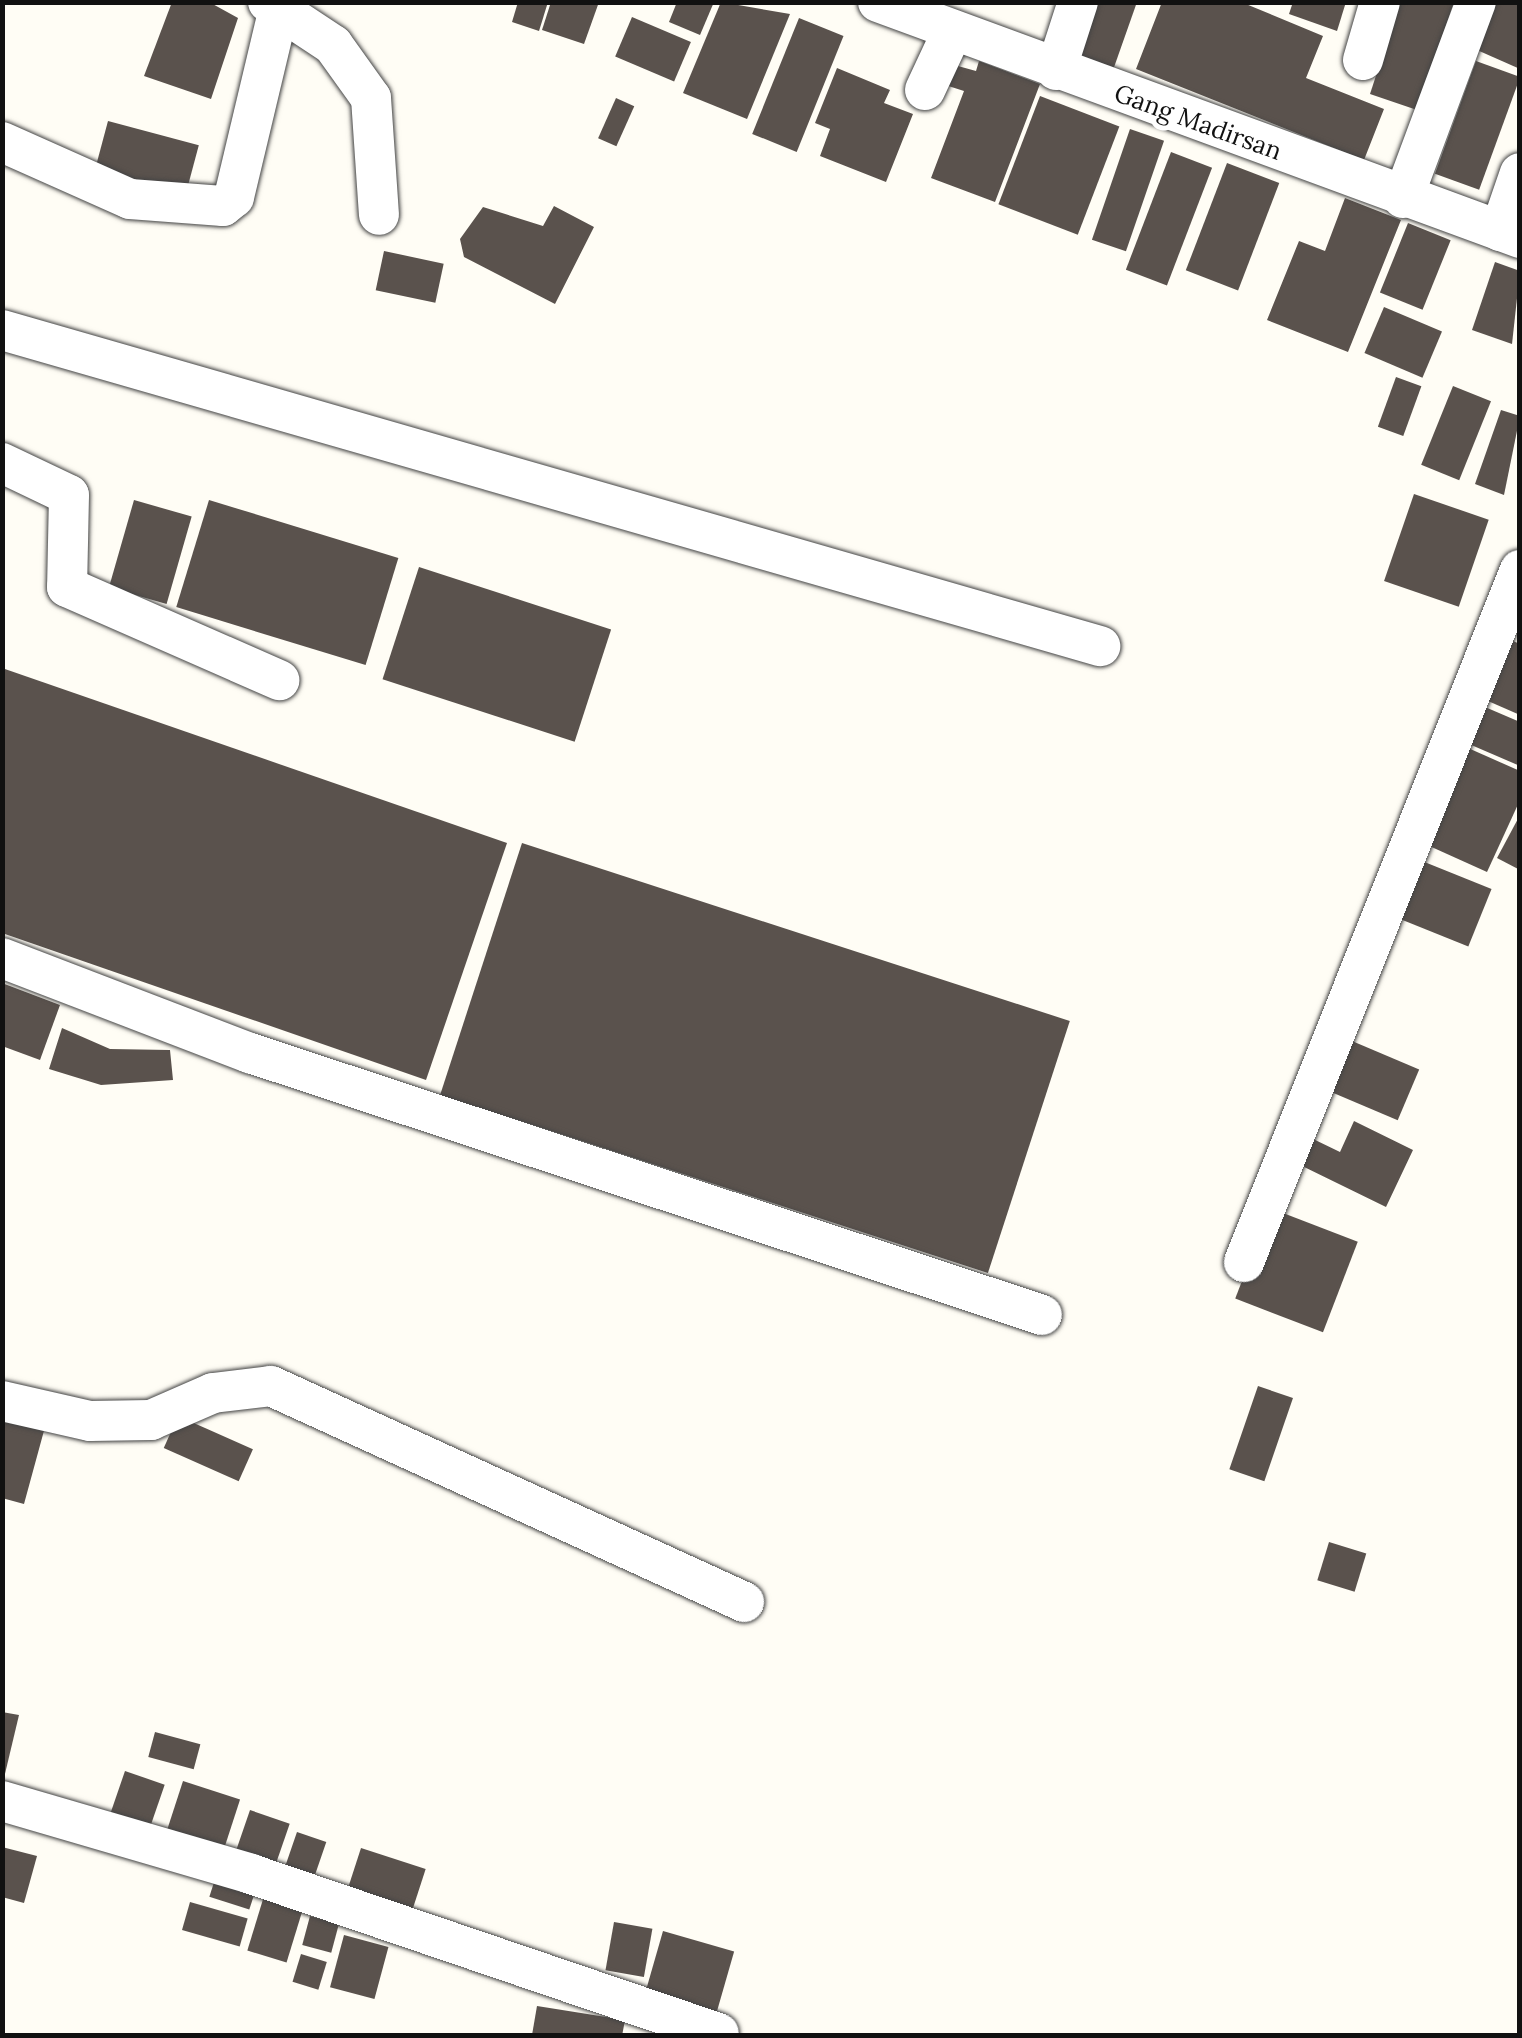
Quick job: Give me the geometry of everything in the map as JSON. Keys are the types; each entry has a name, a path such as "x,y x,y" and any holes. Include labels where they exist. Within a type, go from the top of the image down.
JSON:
{"street":[{"name":"Gang Madirsan","path":"878,2 1510,235"},
{"path":"1056,70 1078,2"},
{"path":"1363,60 1380,2"},
{"path":"1403,198 1476,2"},
{"path":"2,142 130,199 224,206 234,197 273,5 333,46 371,98 380,215"},
{"path":"925,90 953,30"},
{"path":"1510,235 1520,173"},
{"path":"2,330 1100,646"},
{"path":"2,463 69,496 68,586 279,680"},
{"path":"1244,1262 1520,570"},
{"path":"2,958 250,1053 1042,1315"},
{"path":"2,1400 90,1420 150,1420 213,1393 270,1386 744,1602"},
{"path":"2,1800 251,1874 718,2033"}],"building":[{"path":"172,2 209,2 238,18 211,99 144,76"},
{"path":"518,2 548,2 539,31 512,22"},
{"path":"551,2 599,2 584,44 542,30"},
{"path":"677,2 714,2 700,35 669,22"},
{"path":"721,2 790,14 747,119 683,93"},
{"path":"1092,2 1137,2 1112,73 1073,60"},
{"path":"1162,2 1241,2 1323,36 1306,78 1384,109 1364,160 1136,69"},
{"path":"1293,2 1346,2 1337,31 1289,14"},
{"path":"1400,2 1454,2 1417,110 1370,94"},
{"path":"1495,2 1520,2 1520,69 1477,50"},
{"path":"632,17 691,42 674,82 615,57"},
{"path":"799,18 844,36 797,152 752,134"},
{"path":"979,61 1040,84 995,202 931,178 964,91 939,83 947,63 976,71"},
{"path":"1476,61 1520,77 1479,190 1435,174"},
{"path":"837,68 890,90 884,103 913,114 886,182 820,156 830,129 815,123"},
{"path":"1040,96 1119,126 1078,235 998,204"},
{"path":"616,98 634,106 616,146 598,138"},
{"path":"108,121 199,145 185,197 94,173"},
{"path":"1130,129 1164,141 1126,251 1092,240"},
{"path":"1171,152 1212,168 1167,285 1126,270"},
{"path":"1227,163 1279,183 1238,290 1186,270"},
{"path":"1345,198 1401,220 1348,352 1267,320 1299,241 1325,251"},
{"path":"554,206 594,227 555,304 464,257 460,239 483,207 543,226"},
{"path":"1408,223 1451,240 1423,310 1380,293"},
{"path":"384,251 444,264 435,303 376,290"},
{"path":"1495,262 1520,271 1512,344 1472,330"},
{"path":"1384,307 1442,332 1422,378 1364,353"},
{"path":"1396,377 1421,386 1403,436 1378,427"},
{"path":"1453,386 1491,401 1459,480 1421,465"},
{"path":"1501,410 1520,416 1504,495 1475,484"},
{"path":"1414,494 1489,520 1459,607 1384,581"},
{"path":"134,500 192,517 167,604 109,587"},
{"path":"209,500 398,558 366,665 176,607"},
{"path":"419,567 611,629 575,742 383,679"},
{"path":"1513,641 1520,644 1520,715 1488,701"},
{"path":"2,668 507,843 426,1080 2,933"},
{"path":"1478,704 1520,722 1520,766 1462,741"},
{"path":"1459,744 1520,771 1520,800 1487,872 1416,840"},
{"path":"1520,815 1520,870 1497,858"},
{"path":"522,843 1070,1021 988,1273 440,1095"},
{"path":"1422,861 1492,889 1468,947 1399,918"},
{"path":"2,983 60,1005 40,1060 2,1046"},
{"path":"62,1028 110,1049 170,1050 173,1080 101,1085 49,1069"},
{"path":"1352,1041 1419,1070 1398,1120 1331,1092"},
{"path":"1354,1121 1413,1150 1386,1207 1296,1163 1309,1137 1340,1152"},
{"path":"1270,1208 1358,1242 1323,1332 1235,1299"},
{"path":"1258,1386 1293,1398 1264,1481 1229,1469"},
{"path":"2,1403 48,1416 24,1504 2,1498"},
{"path":"178,1416 253,1449 239,1481 164,1448"},
{"path":"1329,1542 1366,1553 1355,1592 1317,1580"},
{"path":"2,1712 19,1715 4,1778 2,1778"},
{"path":"155,1732 200,1744 194,1769 148,1757"},
{"path":"125,1771 165,1785 146,1839 106,1825"},
{"path":"183,1781 240,1800 222,1854 165,1835"},
{"path":"250,1810 290,1824 274,1869 234,1855"},
{"path":"297,1832 326,1842 313,1882 283,1872"},
{"path":"2,1847 37,1856 24,1903 2,1897"},
{"path":"361,1848 426,1869 411,1914 346,1893"},
{"path":"218,1870 258,1883 249,1910 209,1897"},
{"path":"264,1896 303,1908 287,1962 247,1951"},
{"path":"190,1902 248,1919 240,1946 182,1930"},
{"path":"310,1916 339,1924 331,1953 302,1945"},
{"path":"614,1922 652,1929 644,1977 605,1970"},
{"path":"663,1931 734,1951 715,2017 644,1996"},
{"path":"344,1935 388,1947 374,1999 330,1987"},
{"path":"301,1954 327,1962 318,1990 293,1982"},
{"path":"537,2006 625,2020 622,2036 532,2035"}]}
